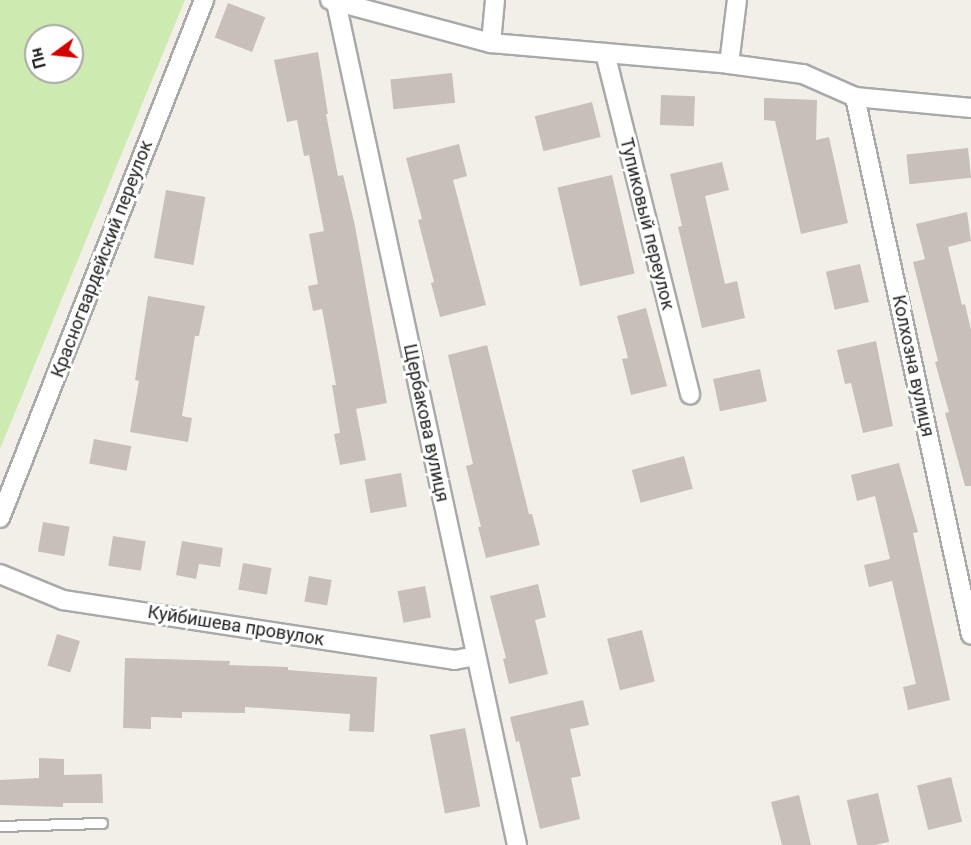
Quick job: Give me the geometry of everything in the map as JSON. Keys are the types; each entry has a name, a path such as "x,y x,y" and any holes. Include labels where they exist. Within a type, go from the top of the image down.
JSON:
{"street":[{"name":"Красногвардейский переулок","path":"0,518 204,0"},
{"path":"490,43 495,0"},
{"path":"729,64 737,0"},
{"path":"333,1 490,43 729,64 803,74 855,97 971,108"},
{"name":"Щербакова вулиця","path":"333,1 517,845"},
{"name":"Тупиковый переулок","path":"605,53 690,395"},
{"name":"Колхозна вулиця","path":"855,97 971,635"},
{"name":"Куйбишева провулок","path":"0,574 63,600 454,660 476,656"}],"lane":[{"path":"0,826 102,823"}],"green space":[{"path":"0,0 185,0 0,449"}],"building":[{"path":"228,3 265,17 252,52 215,38"},
{"path":"318,52 328,114 326,114 338,176 343,175 355,226 387,403 356,409 366,460 340,465 334,434 340,433 332,385 336,385 322,309 313,311 308,286 318,284 309,234 324,231 309,155 304,156 297,120 287,122 274,60"},
{"path":"452,73 455,103 393,109 390,79"},
{"path":"661,95 695,96 694,126 660,125"},
{"path":"764,98 817,100 816,140 829,137 848,223 801,234 775,121 764,120"},
{"path":"592,102 601,137 543,151 535,116"},
{"path":"459,144 467,176 453,180 486,305 440,317 431,283 434,282 418,220 422,219 406,158"},
{"path":"968,148 971,178 909,184 906,154"},
{"path":"722,162 729,190 705,196 725,284 737,281 745,318 702,328 678,227 682,226 670,174"},
{"path":"612,175 635,273 580,286 557,188"},
{"path":"166,190 205,197 193,265 154,258"},
{"path":"967,212 971,241 948,247 962,305 965,304 971,330 971,486 965,486 945,413 949,412 935,362 938,361 913,262 925,259 916,224"},
{"path":"860,264 869,302 835,310 826,272"},
{"path":"148,296 205,306 199,336 195,336 182,416 192,418 188,442 130,432 139,381 135,380"},
{"path":"646,308 667,386 631,395 622,359 628,358 617,316"},
{"path":"876,341 893,426 863,433 851,383 845,384 837,350"},
{"path":"487,345 529,514 532,514 540,545 486,558 466,466 473,464 448,355"},
{"path":"760,369 767,401 720,411 713,379"},
{"path":"94,439 131,446 127,471 89,464"},
{"path":"684,456 693,489 641,503 632,470"},
{"path":"899,463 918,532 913,533 950,700 908,710 903,687 916,684 892,581 869,587 864,565 890,559 875,496 857,501 851,475"},
{"path":"401,473 407,506 370,513 365,479"},
{"path":"43,522 70,527 64,556 38,552"},
{"path":"113,536 146,541 141,571 108,566"},
{"path":"182,541 223,548 220,567 199,564 196,579 176,575"},
{"path":"243,563 272,568 267,595 238,590"},
{"path":"309,576 332,580 327,606 304,602"},
{"path":"538,584 546,617 535,620 548,674 509,684 503,659 506,658 490,596"},
{"path":"425,586 431,617 404,623 398,591"},
{"path":"642,630 655,681 620,690 607,639"},
{"path":"57,634 80,641 70,673 47,666"},
{"path":"125,658 230,661 229,665 288,667 288,670 377,677 374,732 349,731 350,714 245,707 245,713 182,712 182,718 151,717 151,729 123,728"},
{"path":"583,700 589,725 570,729 581,776 571,778 580,819 540,829 519,741 516,742 510,717"},
{"path":"465,728 480,807 445,813 430,735"},
{"path":"39,758 64,759 64,775 102,774 103,803 63,803 63,807 0,805 0,780 39,778"},
{"path":"951,777 962,822 928,830 917,785"},
{"path":"878,793 889,842 875,845 857,845 847,800"},
{"path":"799,795 811,845 782,845 771,802"}]}
